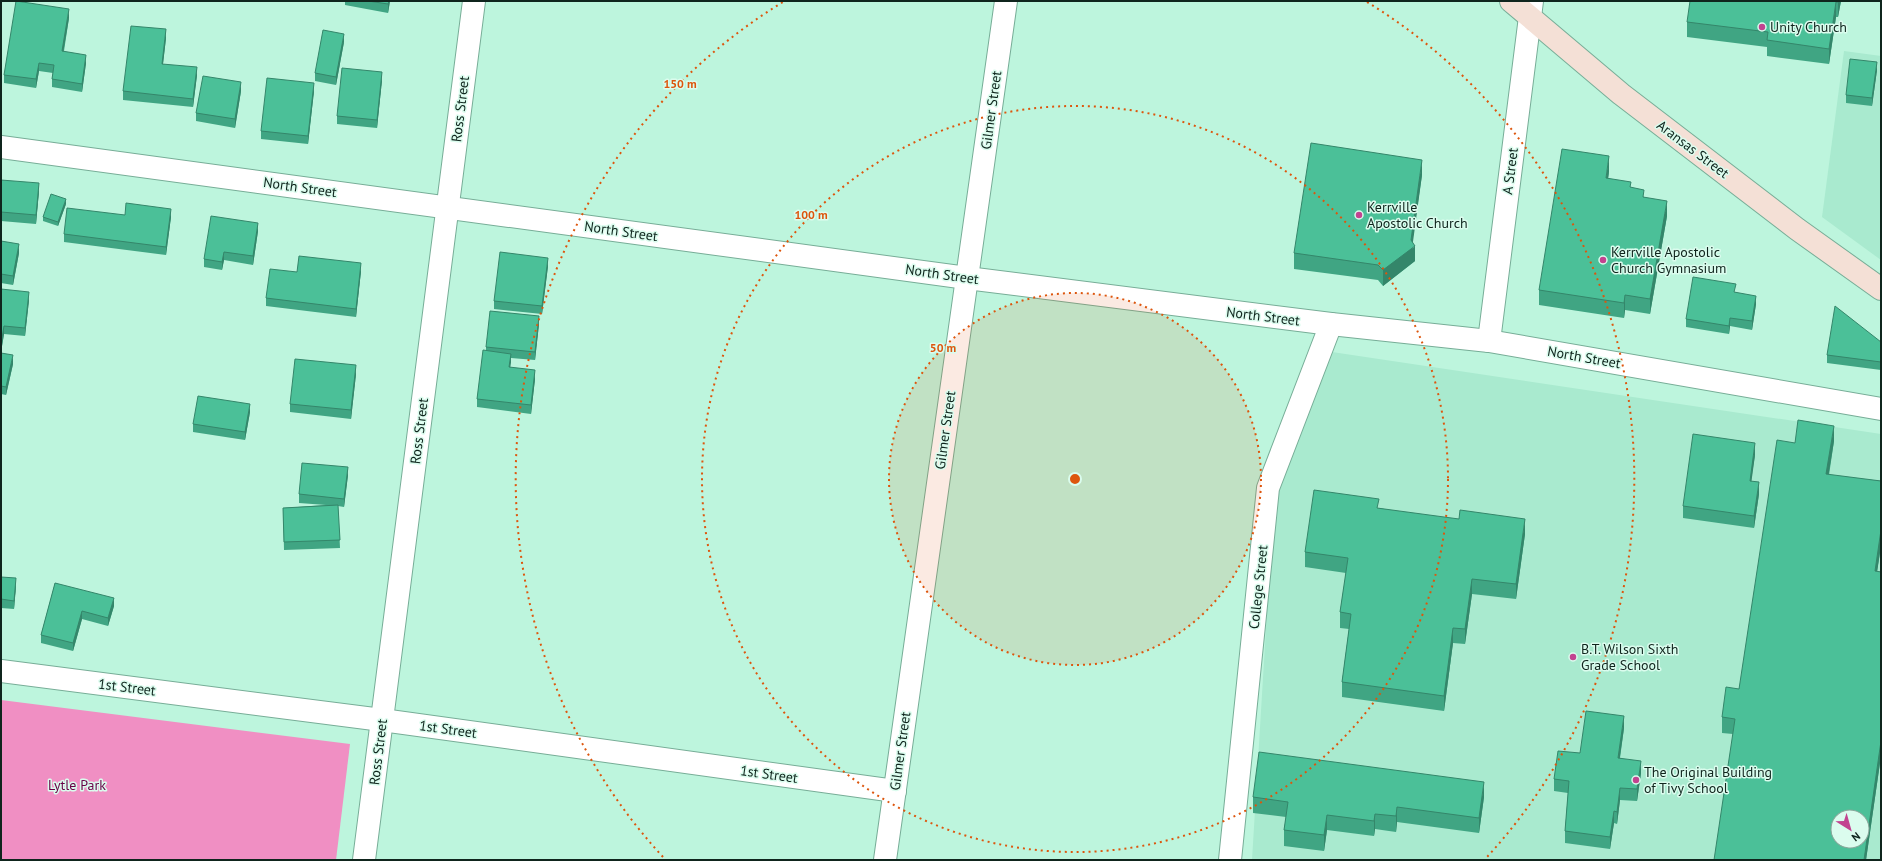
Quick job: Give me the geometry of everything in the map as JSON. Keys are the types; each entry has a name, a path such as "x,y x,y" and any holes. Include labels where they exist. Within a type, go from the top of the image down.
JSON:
{"street":[{"name":"Ross Street","path":"364,860 474,1"},
{"name":"Gilmer Street","path":"885,860 1006,1"},
{"name":"Aransas Street","path":"1511,1 1530,9 1621,94 1797,228 1881,289"},
{"name":"A Street","path":"1489,341 1530,9"},
{"name":"North Street","path":"1,147 967,278 1331,324 1489,341 1881,409"},
{"name":"College Street","path":"1230,860 1268,488 1331,324"},
{"name":"1st Street","path":"1,671 382,720 895,791"}],"shaded area":[{"path":"1844,51 1881,56 1881,260 1822,217"},
{"name":"B.T. Wilson Sixth Grade School","path":"1332,352 1881,434 1881,860 1252,860 1274,496"}],"green space":[{"name":"Lytle Park","path":"1,700 350,744 336,860 1,860"}],"building":[{"path":"16,1 69,9 62,51 86,55 82,84 52,79 54,65 39,63 36,79 4,75"},
{"path":"368,1 389,1 388,4"},
{"name":"Unity Church","path":"1690,1 1838,2 1836,2 1829,49 1767,40 1768,32 1687,22"},
{"path":"131,26 166,29 162,64 197,67 193,99 123,91"},
{"path":"323,30 344,34 336,77 315,73"},
{"path":"1850,59 1877,62 1872,98 1846,95"},
{"path":"342,68 382,72 377,120 337,116"},
{"path":"203,76 241,82 235,119 196,113"},
{"path":"267,78 314,83 308,136 261,131"},
{"name":"Kerrville Apostolic Church","path":"1311,143 1422,160 1411,240 1415,246 1383,270 1378,265 1294,253"},
{"name":"Kerrville Apostolic Church Gymnasium","path":"1562,149 1609,156 1606,178 1631,182 1630,187 1644,190 1643,197 1667,201 1650,299 1625,295 1624,303 1539,290"},
{"path":"1,180 39,183 36,215 1,212"},
{"path":"51,194 66,199 58,222 43,217"},
{"path":"126,203 171,209 166,247 64,234 67,208 125,215"},
{"path":"211,216 258,223 253,256 224,252 222,262 204,259"},
{"path":"1,241 19,244 13,276 1,274"},
{"path":"500,252 548,258 542,306 494,301"},
{"path":"299,256 361,263 356,309 266,298 270,269 297,272"},
{"path":"1693,277 1736,284 1734,292 1756,296 1752,321 1730,318 1729,326 1686,319"},
{"path":"1,289 29,292 25,328 4,326 2,338 1,338"},
{"path":"1835,306 1881,342 1881,362 1827,355"},
{"path":"490,311 539,316 535,352 486,347"},
{"path":"483,350 511,354 509,367 535,370 531,405 477,399"},
{"path":"1,353 13,355 6,387 1,386"},
{"path":"295,359 356,365 351,410 290,404"},
{"path":"198,396 250,404 245,432 193,424"},
{"path":"1798,420 1834,426 1826,474 1881,481 1881,530 1875,571 1881,572 1881,741 1870,818 1870,809 1830,809 1830,849 1866,849 1864,860 1714,860 1735,719 1722,717 1726,687 1739,689 1777,440 1795,443"},
{"path":"1693,434 1755,443 1750,481 1759,482 1754,516 1683,506"},
{"path":"302,463 348,467 344,499 299,494"},
{"path":"1314,490 1379,499 1377,508 1459,519 1460,510 1525,519 1516,584 1472,579 1465,629 1453,628 1444,696 1342,682 1351,614 1340,612 1348,558 1305,552"},
{"path":"338,505 340,540 284,542 283,508"},
{"path":"1,577 16,578 14,601 1,599"},
{"path":"55,583 114,598 108,618 82,611 73,643 41,635"},
{"path":"1586,711 1624,716 1618,758 1641,761 1637,789 1620,788 1617,812 1614,811 1610,837 1565,831 1569,781 1554,779 1558,751 1580,753"},
{"path":"1259,752 1484,782 1479,818 1397,807 1396,816 1375,814 1374,821 1327,815 1324,835 1284,830 1288,802 1253,797"}],"place":[{"name":"Unity Church","path":"1762,27"},
{"name":"Kerrville Apostolic Church","path":"1359,215"},
{"name":"Kerrville Apostolic Church Gymnasium","path":"1603,260"},
{"name":"B.T. Wilson Sixth Grade School","path":"1573,657"},
{"name":"The Original Building of Tivy School","path":"1636,780"}]}
